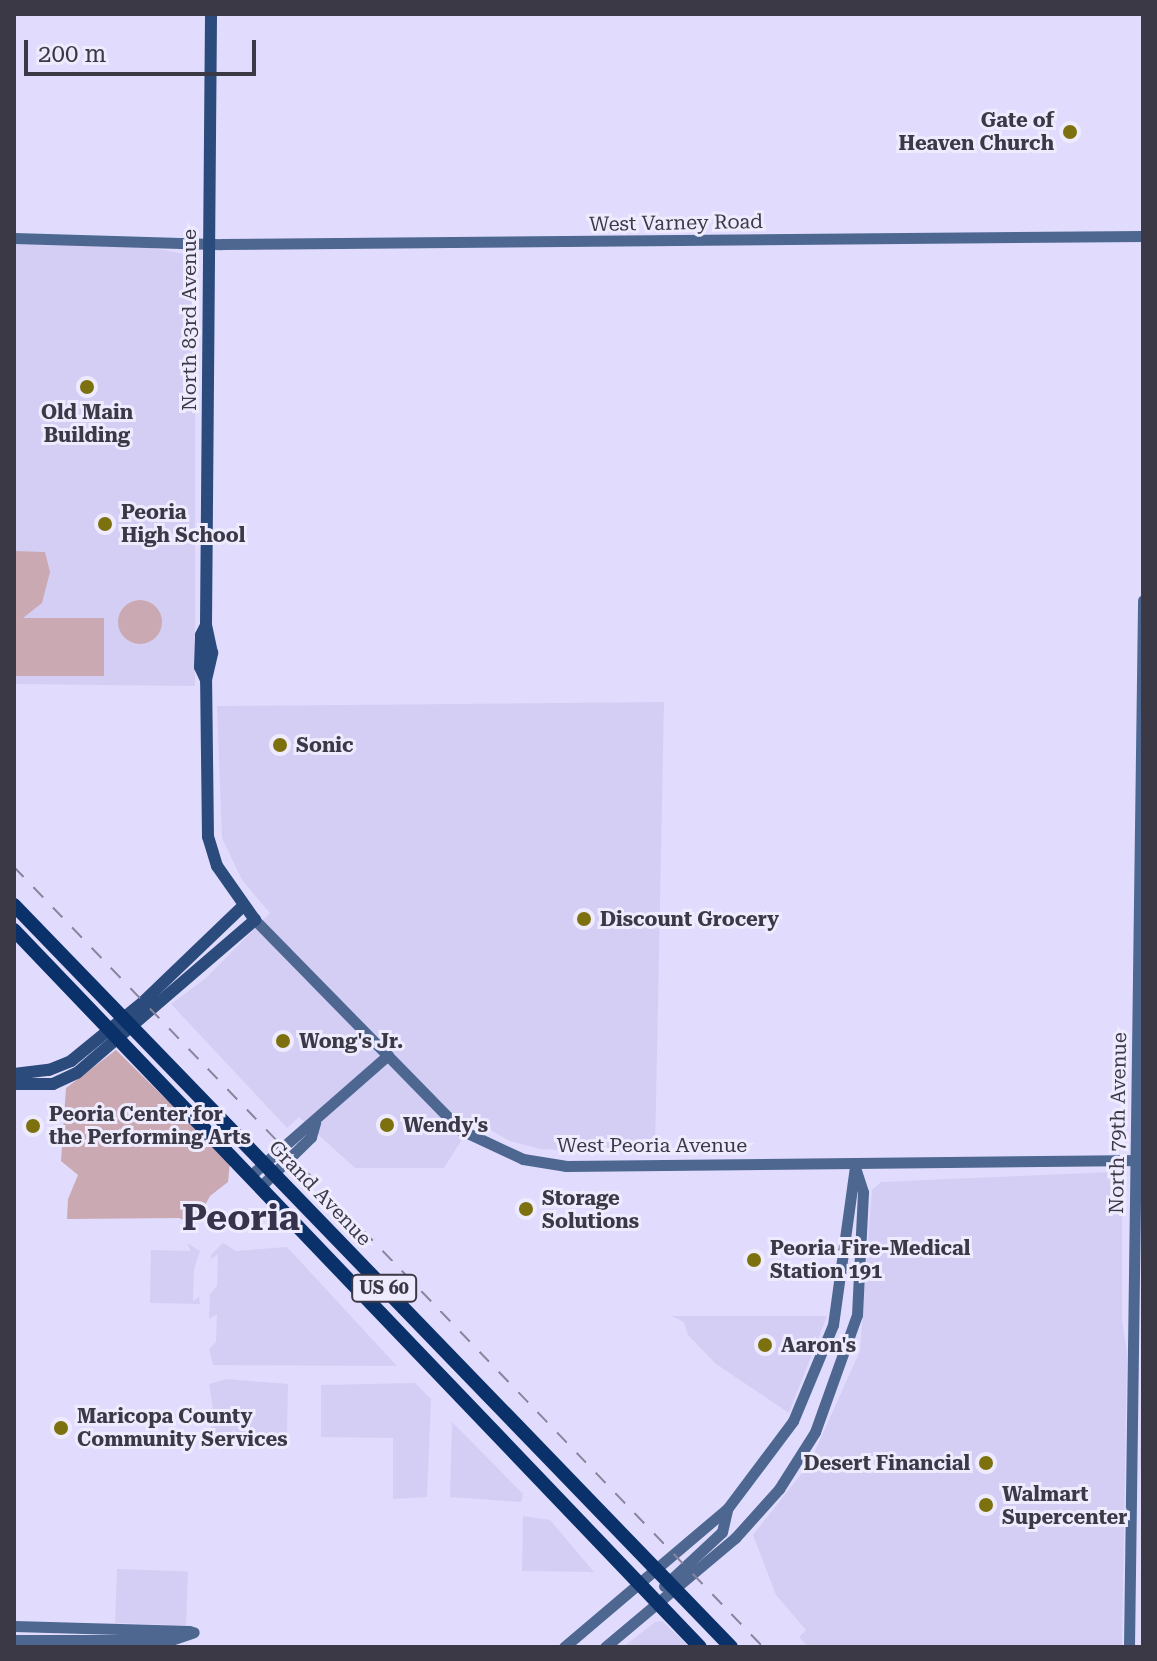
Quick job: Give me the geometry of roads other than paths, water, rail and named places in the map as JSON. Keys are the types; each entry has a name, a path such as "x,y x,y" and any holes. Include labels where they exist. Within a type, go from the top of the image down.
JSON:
{"highway":[{"name":"Grand Avenue","path":"14,905 256,1181 700,1647"},
{"name":"Grand Avenue","path":"14,930 269,1168 731,1647"}],"main road":[{"name":"North 83rd Avenue","path":"211,14 206,625 201,643 206,680 208,837 217,866 248,914"},
{"path":"14,1084 64,1081 248,914"},
{"path":"14,1074 60,1067 120,1029 248,914"}],"street":[{"name":"West Varney Road","path":"14,238 209,244 1143,236"},
{"name":"North 79th Avenue","path":"1129,1647 1138,1160 1143,600"},
{"name":"West Peoria Avenue","path":"248,914 461,1130 501,1152 546,1165 855,1167 1138,1160"},
{"path":"256,1181 311,1137 315,1123 388,1055"},
{"path":"605,1647 659,1603 666,1580 760,1471 804,1401 833,1325 855,1167"},
{"path":"564,1647 640,1583 666,1580 760,1512 801,1456 824,1412 849,1348 860,1290 863,1192 855,1167"},
{"path":"804,1401 824,1412"},
{"path":"14,1626 194,1632 171,1640 14,1640"},
{"path":"55,1626 55,1640"},
{"path":"97,1627 97,1641"}],"railway":[{"path":"14,867 763,1647"}],"place":[{"name":"Gate of Heaven Church","path":"1070,132"},
{"name":"Old Main Building","path":"87,387"},
{"name":"Peoria High School","path":"105,524"},
{"name":"Sonic","path":"280,745"},
{"name":"Discount Grocery","path":"584,919"},
{"name":"Wong's Jr.","path":"283,1041"},
{"name":"Wendy's","path":"387,1125"},
{"name":"Peoria Center for the Performing Arts","path":"33,1126"},
{"name":"Storage Solutions","path":"526,1209"},
{"name":"Peoria Fire-Medical Station 191","path":"754,1260"},
{"name":"Aaron's","path":"765,1345"},
{"name":"Maricopa County Community Services","path":"61,1428"},
{"name":"Desert Financial","path":"986,1463"},
{"name":"Walmart Supercenter","path":"986,1505"}],"district":[{"name":"Peoria","path":"241,1219"}]}
